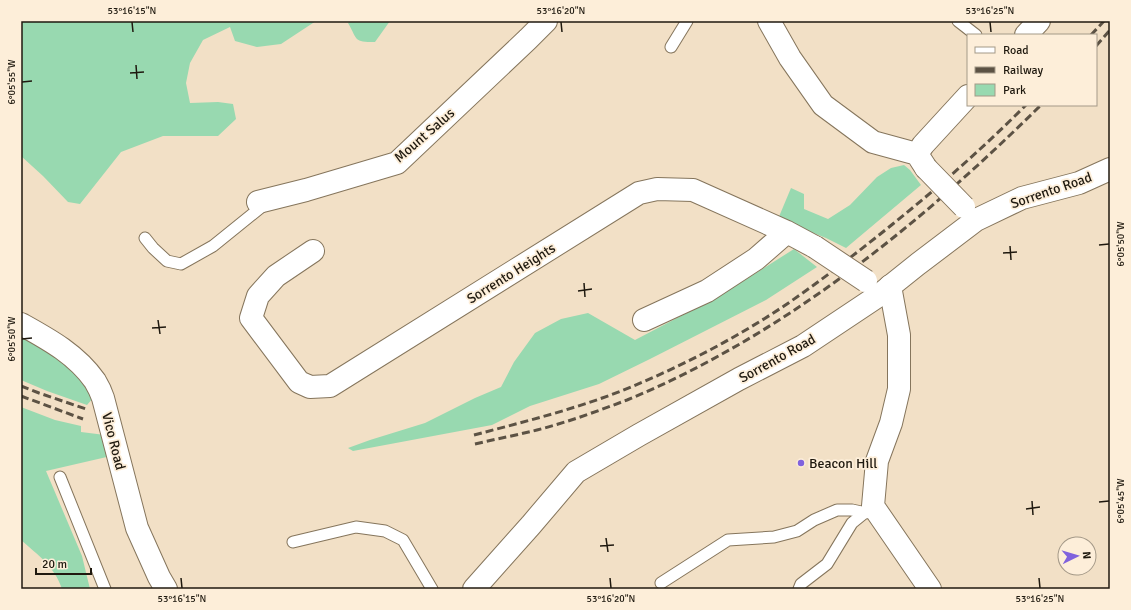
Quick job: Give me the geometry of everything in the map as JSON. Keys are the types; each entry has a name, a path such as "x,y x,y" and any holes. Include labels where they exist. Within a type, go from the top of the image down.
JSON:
{"street":[{"name":"Mount Salus","path":"265,200 306,190 397,162 546,21"},
{"path":"769,21 790,58 823,105 873,142 922,161 970,214"},
{"path":"1027,34 1039,21"},
{"path":"922,161 923,145 967,97"},
{"name":"Sorrento Road","path":"474,589 576,472 739,379 803,346 970,214 1079,183 1110,169"},
{"name":"Sorrento Heights","path":"313,251 276,276 258,296 251,318 299,382 310,387 330,386 639,193 657,189 693,190 787,232 815,247 878,287"},
{"path":"644,320 707,291 756,259 787,232"},
{"path":"878,287 899,335 899,389 892,423 877,461 870,509 930,589"},
{"name":"Vico Road","path":"21,324 70,354 95,382 103,398 137,528 166,589"}],"lane":[{"path":"671,47 687,21"},
{"path":"958,21 975,34"},
{"name":"Mount Salus","path":"145,238 152,248 167,261 181,264 213,246 265,200"},
{"path":"60,477 105,589"},
{"path":"661,583 728,540 774,537 797,531 814,520 837,510 870,509"},
{"path":"799,589 801,584 827,564 852,523 870,509"},
{"path":"294,542 356,527 384,531 403,540 432,589"}],"green space":[{"path":"21,21 316,21 281,44 257,47 235,41 230,27 203,40 190,63 186,83 190,103 218,102 233,104 236,119 218,136 163,136 121,152 80,204 68,202 21,156"},
{"path":"350,21 390,21 375,42 357,39 348,23"},
{"path":"904,165 910,170 921,185 846,248 826,238 778,219 791,188 804,194 804,209 828,219 850,205 877,177 891,168"},
{"path":"794,249 817,267 766,300 599,384 530,406 492,425 353,451 348,448 425,423 501,387 514,362 535,333 561,319 588,313 635,340 721,295"},
{"path":"21,335 76,369 93,398 87,405 21,380"},
{"path":"21,407 55,420 81,426 81,432 105,435 111,456 46,471 82,556 90,589 62,589 55,574 40,556 21,540"}],"railway":[{"path":"1092,34 1104,21"},
{"path":"1097,45 1110,30"},
{"path":"474,435 553,414 612,395 651,379 690,360 747,329 784,306 812,286 894,223 962,166 1025,106"},
{"path":"475,444 549,427 627,400 690,371 750,338 828,287 903,230 973,169 1040,106"},
{"path":"21,386 86,409"},
{"path":"21,396 83,419"}],"place":[{"name":"Beacon Hill","path":"801,463"}]}
